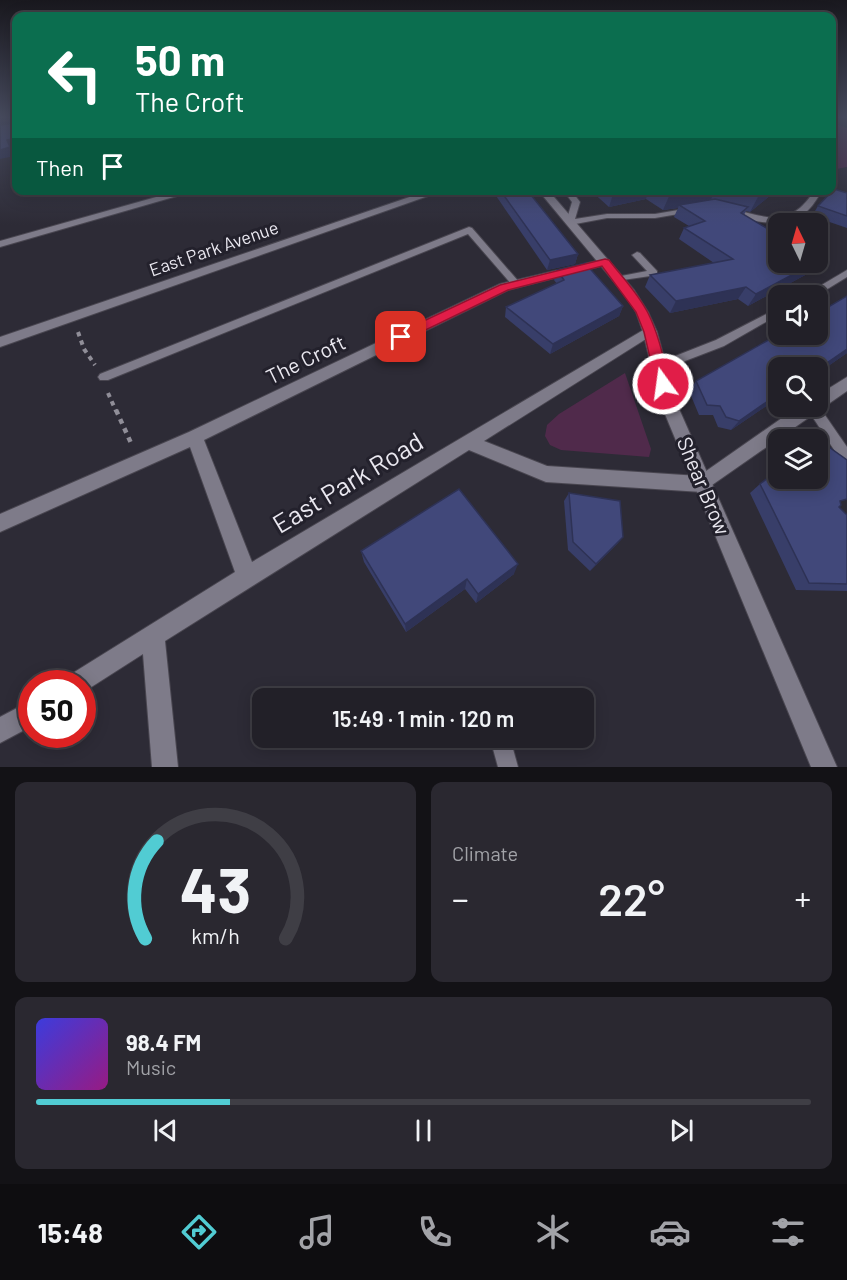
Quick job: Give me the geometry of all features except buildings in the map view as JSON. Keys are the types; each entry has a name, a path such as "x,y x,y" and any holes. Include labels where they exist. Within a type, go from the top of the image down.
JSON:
{"street":[{"path":"0,244 176,195"},
{"name":"East Park Avenue","path":"0,342 426,195"},
{"name":"Shear Brow","path":"546,195 619,279 642,312 650,332 668,402 824,767"},
{"name":"The Croft","path":"0,524 195,437 504,287 605,262"},
{"name":"East Park Road","path":"96,672 247,576 650,332"},
{"path":"828,396 847,383"},
{"path":"470,443 546,474 702,484 798,417"},
{"path":"195,437 247,576"},
{"path":"153,636 165,767"},
{"path":"0,732 18,721"}],"lane":[{"path":"570,195 576,202 570,222 607,216 655,216 698,208"},
{"path":"718,207 750,218 780,222 797,215 816,195"},
{"path":"104,377 469,230 516,284"},
{"path":"619,279 654,273 637,255"},
{"path":"827,285 847,273"},
{"path":"658,367 720,343 768,317"},
{"path":"819,417 847,458"},
{"path":"503,748 508,767"}],"shaded area":[{"path":"836,153 847,153 847,167 836,169"},
{"path":"625,373 651,449 649,457 561,450 550,445 545,436 547,425 559,414"}],"route":[{"path":"401,337 504,287 605,262 642,312 650,332 663,384"}]}
